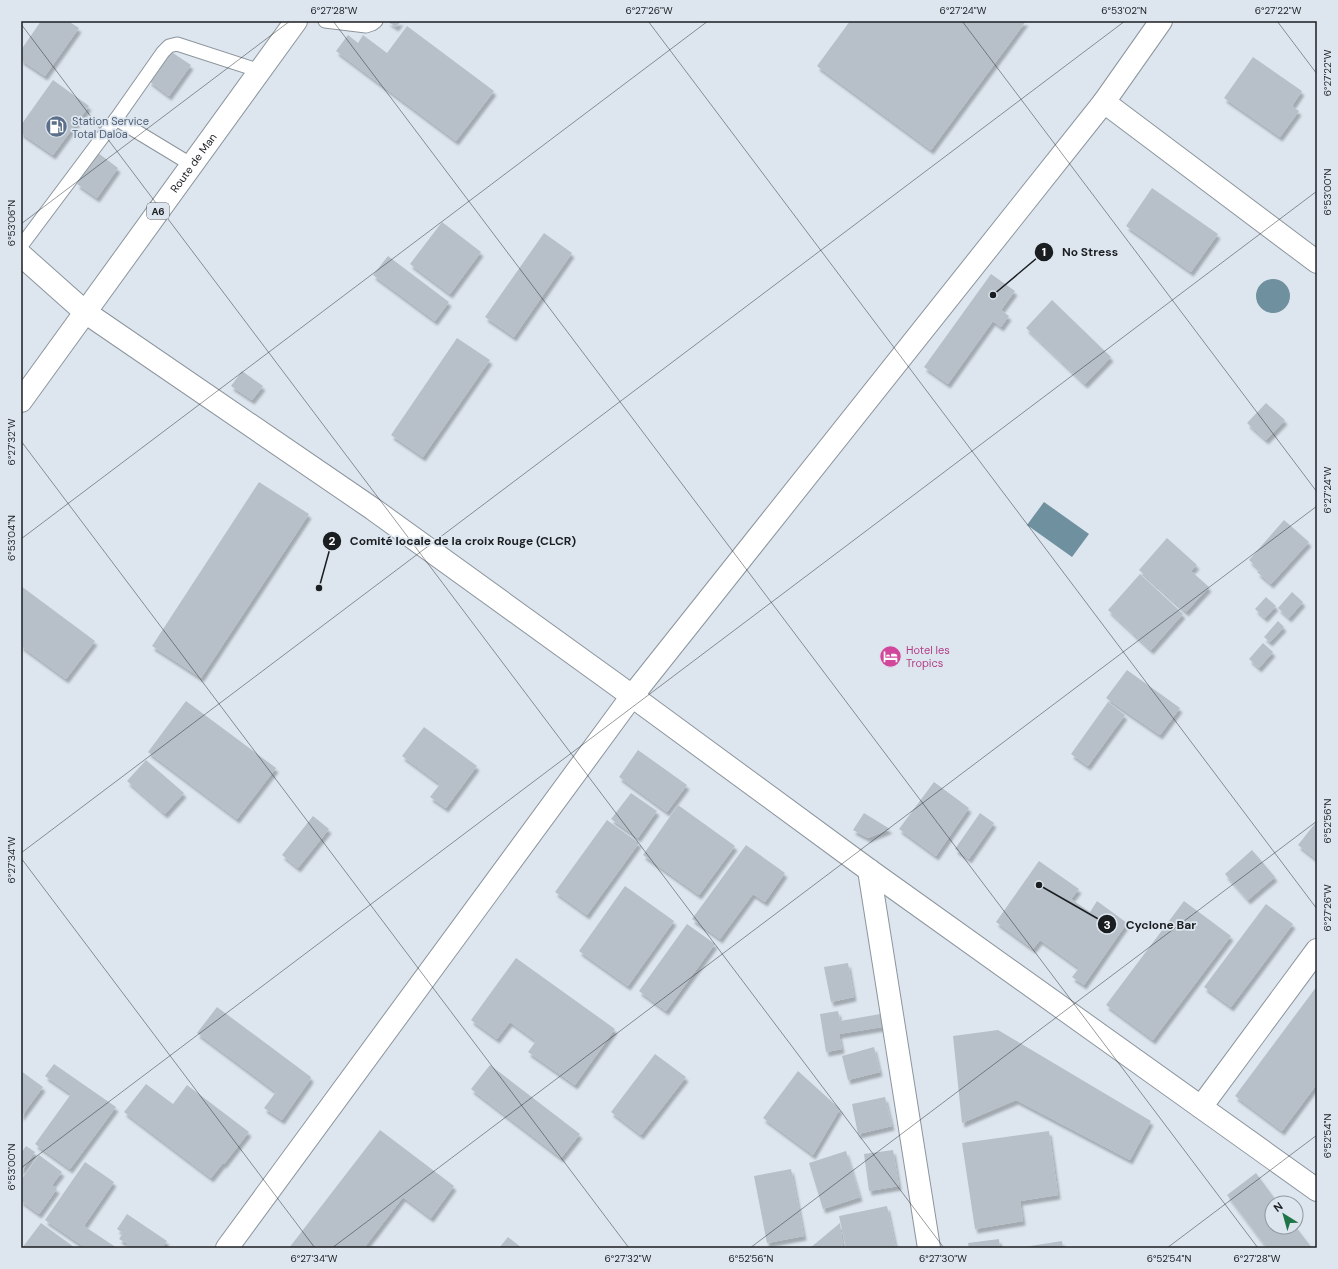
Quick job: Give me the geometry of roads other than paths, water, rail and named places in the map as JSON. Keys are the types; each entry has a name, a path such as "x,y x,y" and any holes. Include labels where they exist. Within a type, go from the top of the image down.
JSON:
{"main road":[{"name":"Route de Man","path":"21,401 296,21"},
{"path":"227,1248 632,696 1104,102 1161,21"},
{"path":"1104,102 1317,262"},
{"path":"21,255 85,312 373,509 632,696 868,870 1317,1190"},
{"path":"868,870 929,1248"},
{"path":"1201,1107 1317,950"}],"lane":[{"path":"325,21 366,26 376,21"},
{"path":"21,246 116,120 163,52 169,46 177,44 260,71"},
{"path":"116,120 192,165"}],"water":[{"path":"1270,279 1276,279 1285,284 1289,290 1289,302 1285,308 1276,313 1270,313 1261,308 1256,299 1256,293 1261,284"},
{"path":"1044,502 1089,534 1072,557 1027,525"}],"place":[{"name":"Station Service Total Daloa","path":"57,127"},
{"name":"No Stress","path":"993,295"},
{"name":"Comité locale de la croix Rouge (CLCR)","path":"319,588"},
{"name":"Hotel les Tropics","path":"890,656"},
{"name":"Cyclone Bar","path":"1039,885"}]}
